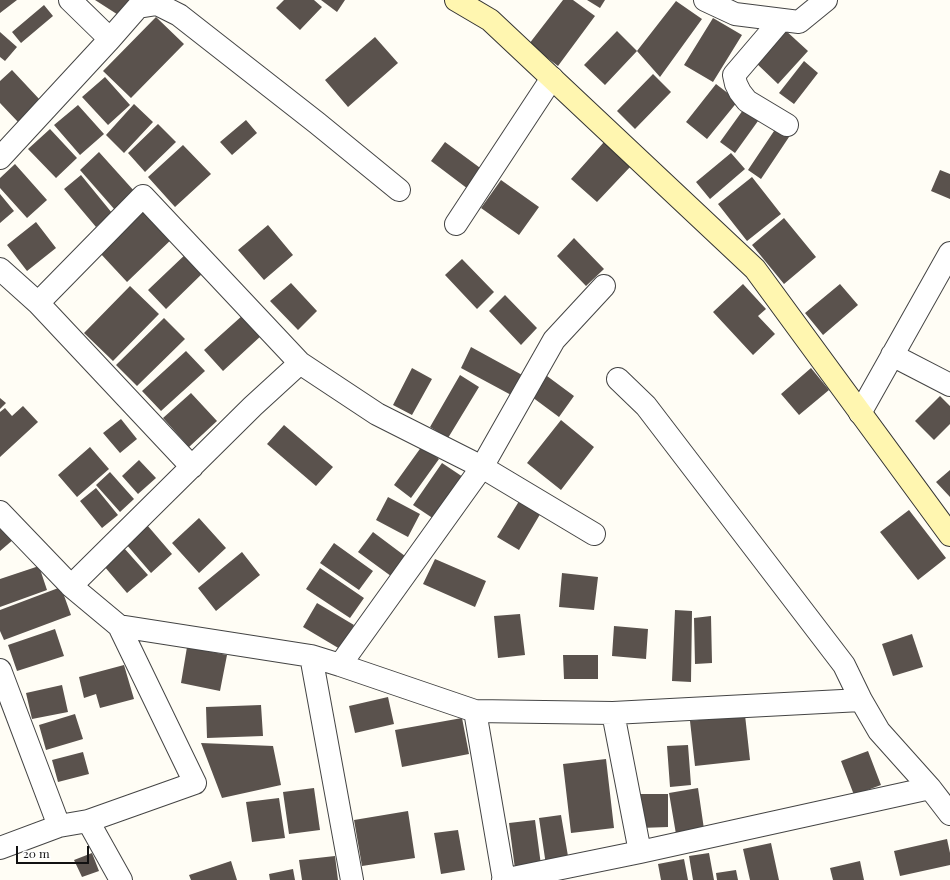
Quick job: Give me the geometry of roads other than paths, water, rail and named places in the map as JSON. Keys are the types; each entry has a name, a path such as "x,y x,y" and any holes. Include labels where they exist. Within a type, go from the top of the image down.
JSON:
{"street":[{"path":"70,0 110,39"},
{"path":"456,0 479,6 490,20 756,269 950,535"},
{"path":"706,0 735,14 799,22 826,0"},
{"path":"0,158 110,39 138,6 157,4 179,15 318,123 399,190"},
{"path":"780,20 734,75 736,84 747,101 787,125"},
{"path":"456,224 552,78"},
{"path":"38,303 143,196 300,363 377,414 482,468 594,534"},
{"path":"860,412 950,253"},
{"path":"0,269 38,303 192,467"},
{"path":"340,665 482,468 554,340 604,286"},
{"path":"892,356 950,385"},
{"path":"71,586 253,406 300,363"},
{"path":"618,379 646,406 844,665 861,700 879,731 930,788 950,814"},
{"path":"0,512 71,586 119,626 196,783 88,821 59,826 0,848"},
{"path":"119,626 311,656 475,711 613,713 861,700"},
{"path":"311,656 352,880"},
{"path":"0,670 59,826"},
{"path":"475,711 503,880 640,852 930,788"},
{"path":"613,713 640,852"},
{"path":"88,821 121,880"}]}
